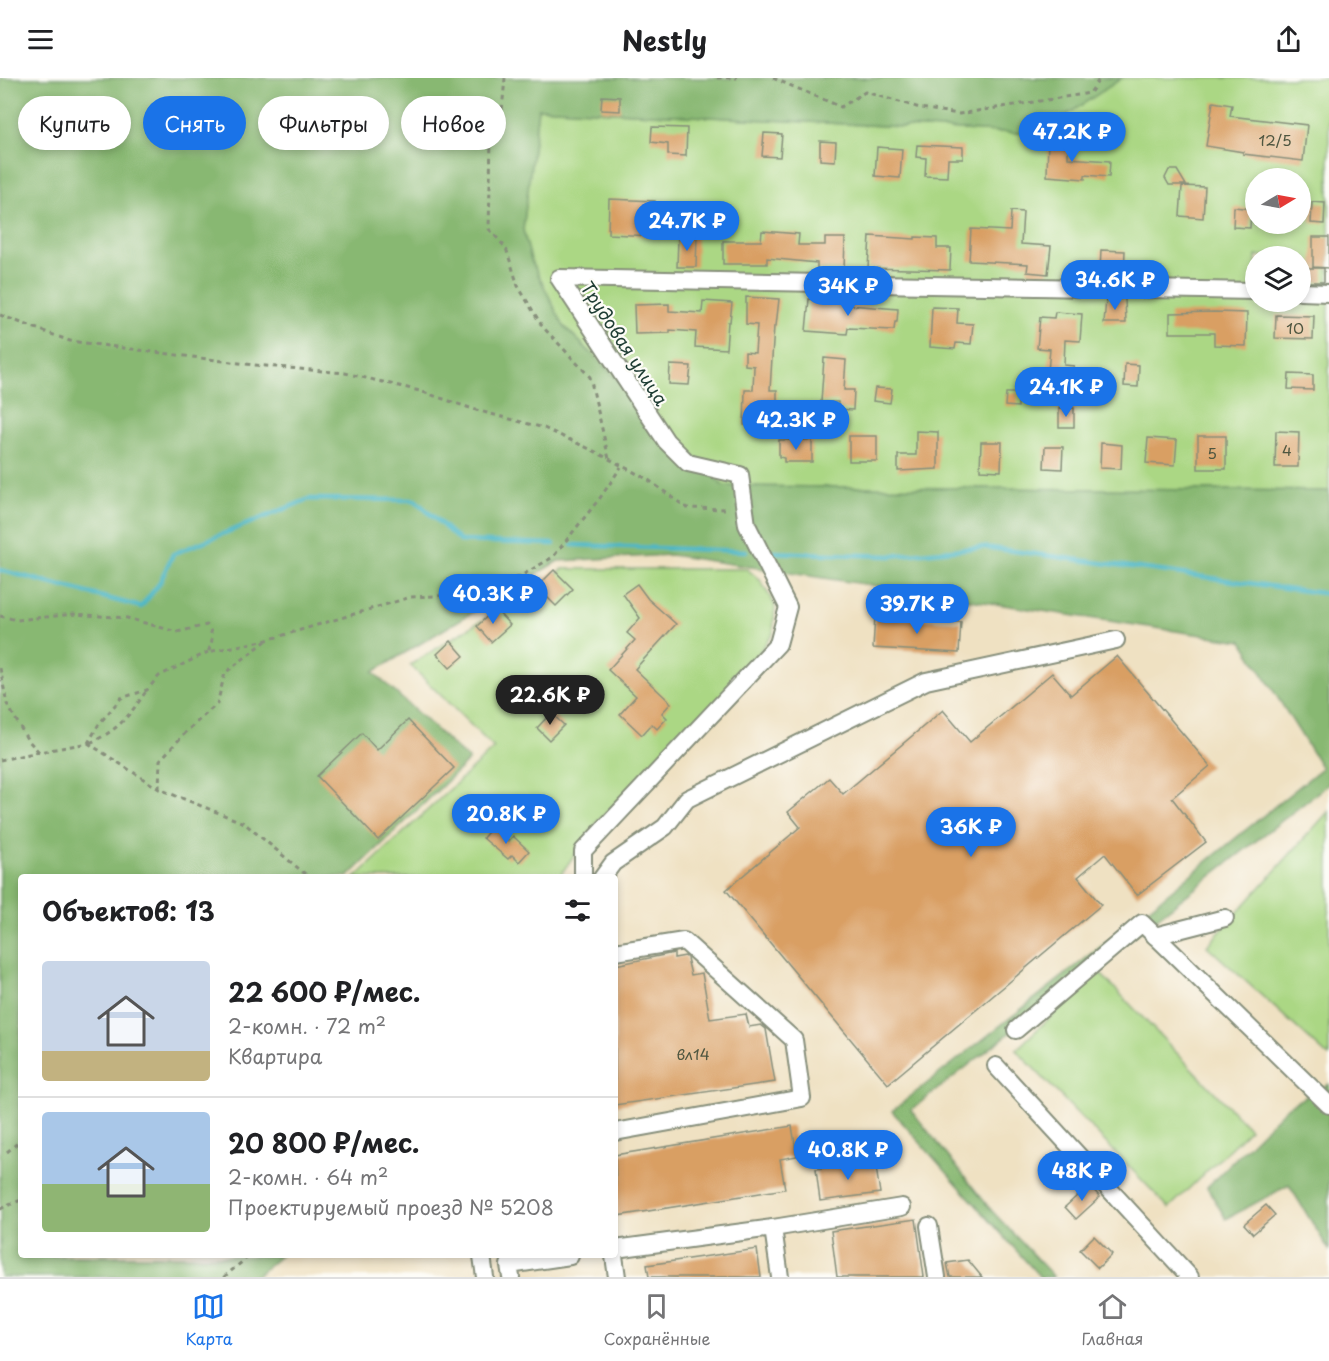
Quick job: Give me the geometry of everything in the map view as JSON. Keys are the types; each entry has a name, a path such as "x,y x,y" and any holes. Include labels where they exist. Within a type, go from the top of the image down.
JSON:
{"street":[{"name":"Трудовая улица","path":"747,525 740,475 688,463 666,441 559,278 1245,291"},
{"path":"1311,292 1329,293"},
{"path":"583,874 583,851 778,644 788,607 747,525"},
{"path":"605,874 613,863 665,827 687,799 926,681 1116,640"},
{"path":"1155,936 1225,918"},
{"path":"1016,1030 1142,923 1329,1105"},
{"path":"618,952 684,941 794,1040 802,1098 618,1131"},
{"path":"996,1066 1190,1277"},
{"path":"618,1249 772,1228 902,1207"},
{"path":"929,1226 937,1277"},
{"path":"772,1228 780,1277"},
{"path":"483,1258 485,1277"},
{"path":"511,1277 509,1265 556,1258"},
{"path":"614,1258 616,1277"}],"path":[{"path":"505,78 502,111 491,138 489,228 506,248 518,286 542,326 590,377 609,459"},
{"path":"717,78 737,78"},
{"path":"773,78 841,107 865,92 920,108 959,114 1090,93 1100,78"},
{"path":"0,315 70,341 254,365 345,373 420,391 476,410 544,428 647,479 687,508 734,509 747,525"},
{"path":"0,759 88,743 111,733 130,715 159,676 208,652 267,640 411,597 477,594 519,577 553,556 600,498 621,467"},
{"path":"0,616 17,620 74,614 127,618 177,632 207,625 212,632 213,642 208,652"},
{"path":"159,789 160,760 217,704 225,673 267,640"},
{"path":"0,668 8,704 27,739 39,752"},
{"path":"88,743 99,724 121,698 147,690"},
{"path":"88,743 159,789 244,823 305,874"},
{"path":"7,1152 18,1143"},
{"path":"0,1209 18,1201"},
{"path":"224,1277 247,1258"}],"green space":[{"path":"0,78 1122,78 1038,134 538,108 523,230 531,260 563,325 723,486 1329,491 1329,784 911,1110 992,1211 1054,1277 1040,1277 892,1111 1146,911 1322,768 1242,641 671,555 558,561 373,672 469,760 351,874 18,874 18,1258 278,1258 255,1277 0,1277"},
{"path":"1122,78 1329,78 1329,491 723,486 563,325 531,260 523,230 538,108 1038,134"},
{"path":"563,569 747,569 760,580 775,605 773,634 733,686 598,821 561,874 359,874 494,748 410,665"},
{"path":"1329,811 1329,1057 1207,946"},
{"path":"1098,971 1250,1129 1169,1208 1016,1050"},
{"path":"1329,1084 1329,1250 1289,1185 1226,1219 1207,1187 1288,1106"}],"building":[{"path":"602,96 620,97 620,111 601,110"},
{"path":"1213,102 1232,105 1230,116 1307,125 1303,161 1243,154 1243,152 1206,146"},
{"path":"652,127 687,128 686,156 668,155 668,144 651,142"},
{"path":"764,133 782,134 780,157 762,156"},
{"path":"1048,139 1068,139 1068,158 1110,161 1109,177 1085,175 1085,179 1047,176"},
{"path":"820,141 836,142 835,161 820,160"},
{"path":"917,145 963,147 963,159 948,159 947,177 925,176 926,158 916,157"},
{"path":"877,147 902,149 900,178 875,176"},
{"path":"1169,170 1177,170 1186,185 1169,185 1165,178"},
{"path":"1182,186 1205,187 1203,218 1180,216"},
{"path":"609,199 655,201 653,236 608,234"},
{"path":"1312,202 1325,203 1324,224 1311,223"},
{"path":"1234,207 1245,208 1245,228 1233,227"},
{"path":"1011,211 1023,212 1021,244 1051,246 1048,274 1027,272 1028,264 969,261 971,229 1010,231"},
{"path":"762,231 799,234 798,245 825,245 825,238 845,238 844,270 817,269 817,263 767,258 767,264 723,264 723,241 761,241"},
{"path":"870,236 937,238 937,248 951,248 950,270 868,268"},
{"path":"678,237 697,237 696,267 677,267"},
{"path":"1313,237 1329,237 1329,268 1313,267"},
{"path":"1101,250 1125,251 1124,272 1100,271"},
{"path":"1311,268 1324,268 1324,282 1311,282"},
{"path":"746,297 779,299 776,326 774,326 770,390 777,390 777,426 744,425 745,390 753,390 754,366 745,365 745,352 755,353 757,325 746,324"},
{"path":"809,299 849,301 849,305 898,309 897,322 895,322 894,330 848,328 847,334 806,331"},
{"path":"1106,299 1125,299 1126,323 1104,323"},
{"path":"703,301 732,303 726,349 695,347 696,332 670,330 670,333 635,334 634,305 669,304 669,311 702,313"},
{"path":"932,307 958,308 957,323 973,324 971,344 956,343 955,349 930,347"},
{"path":"1055,312 1082,314 1080,341 1065,340 1064,365 1074,366 1072,386 1047,383 1050,349 1037,348 1040,317 1054,318"},
{"path":"1170,313 1247,313 1246,346 1214,345 1214,333 1170,333"},
{"path":"1276,315 1314,316 1313,339 1275,338"},
{"path":"824,358 846,360 844,390 854,390 853,410 838,409 838,402 821,402"},
{"path":"1125,364 1139,365 1138,387 1124,386"},
{"path":"670,365 691,366 689,385 669,384"},
{"path":"1289,374 1313,375 1313,390 1288,389"},
{"path":"875,388 892,389 890,403 873,401"},
{"path":"1006,393 1018,393 1018,407 1005,406"},
{"path":"1059,408 1074,408 1074,427 1059,427"},
{"path":"916,431 938,432 938,469 898,471 898,455 916,455"},
{"path":"1276,431 1299,432 1298,467 1275,467"},
{"path":"849,436 877,436 877,461 849,461"},
{"path":"1198,436 1226,436 1226,469 1198,469"},
{"path":"1148,438 1177,440 1175,465 1146,463"},
{"path":"779,440 812,440 812,462 784,462 784,458 779,457"},
{"path":"981,442 1002,442 1001,471 980,470"},
{"path":"1101,443 1122,445 1121,469 1100,468"},
{"path":"1045,447 1063,447 1062,469 1044,468"},
{"path":"554,570 573,589 556,606 537,587"},
{"path":"637,584 648,599 676,624 635,669 671,703 662,713 667,718 657,729 652,724 642,735 620,714 636,696 608,670 635,640 627,633 640,618 623,594"},
{"path":"495,609 510,625 491,642 477,626"},
{"path":"875,616 961,622 959,653 873,648"},
{"path":"451,641 464,656 450,668 437,654"},
{"path":"1117,656 1210,766 1172,798 1206,842 1137,895 1105,854 1078,877 1101,905 888,1084 726,890 800,827 788,812 829,778 843,794 943,710 970,742 1052,673 1071,695"},
{"path":"589,685 599,695 583,712 572,701"},
{"path":"551,713 564,725 549,740 537,728"},
{"path":"408,720 454,768 378,840 317,776 362,733 377,750"},
{"path":"492,827 509,841 513,836 529,851 519,862 512,855 508,859 483,838"},
{"path":"674,953 674,958 685,956 691,975 702,973 710,1019 746,1014 749,1027 761,1025 766,1029 775,1082 618,1105 618,964"},
{"path":"792,1126 797,1156 780,1159 785,1189 618,1216 618,1155"},
{"path":"875,1161 880,1193 820,1201 816,1169"},
{"path":"1089,1185 1100,1197 1076,1219 1065,1207"},
{"path":"1266,1205 1275,1215 1253,1234 1244,1224"},
{"path":"916,1219 924,1277 837,1277 831,1231"},
{"path":"1094,1236 1112,1254 1098,1268 1080,1250"},
{"path":"757,1249 761,1277 649,1277 647,1265"},
{"path":"968,1260 982,1277 950,1277 947,1263"}],"waterway":[{"path":"0,570 141,607 159,584 173,554 309,499 415,500 460,541 554,544"},
{"path":"572,545 746,551"},
{"path":"769,552 890,556 984,547 1329,594"}]}
